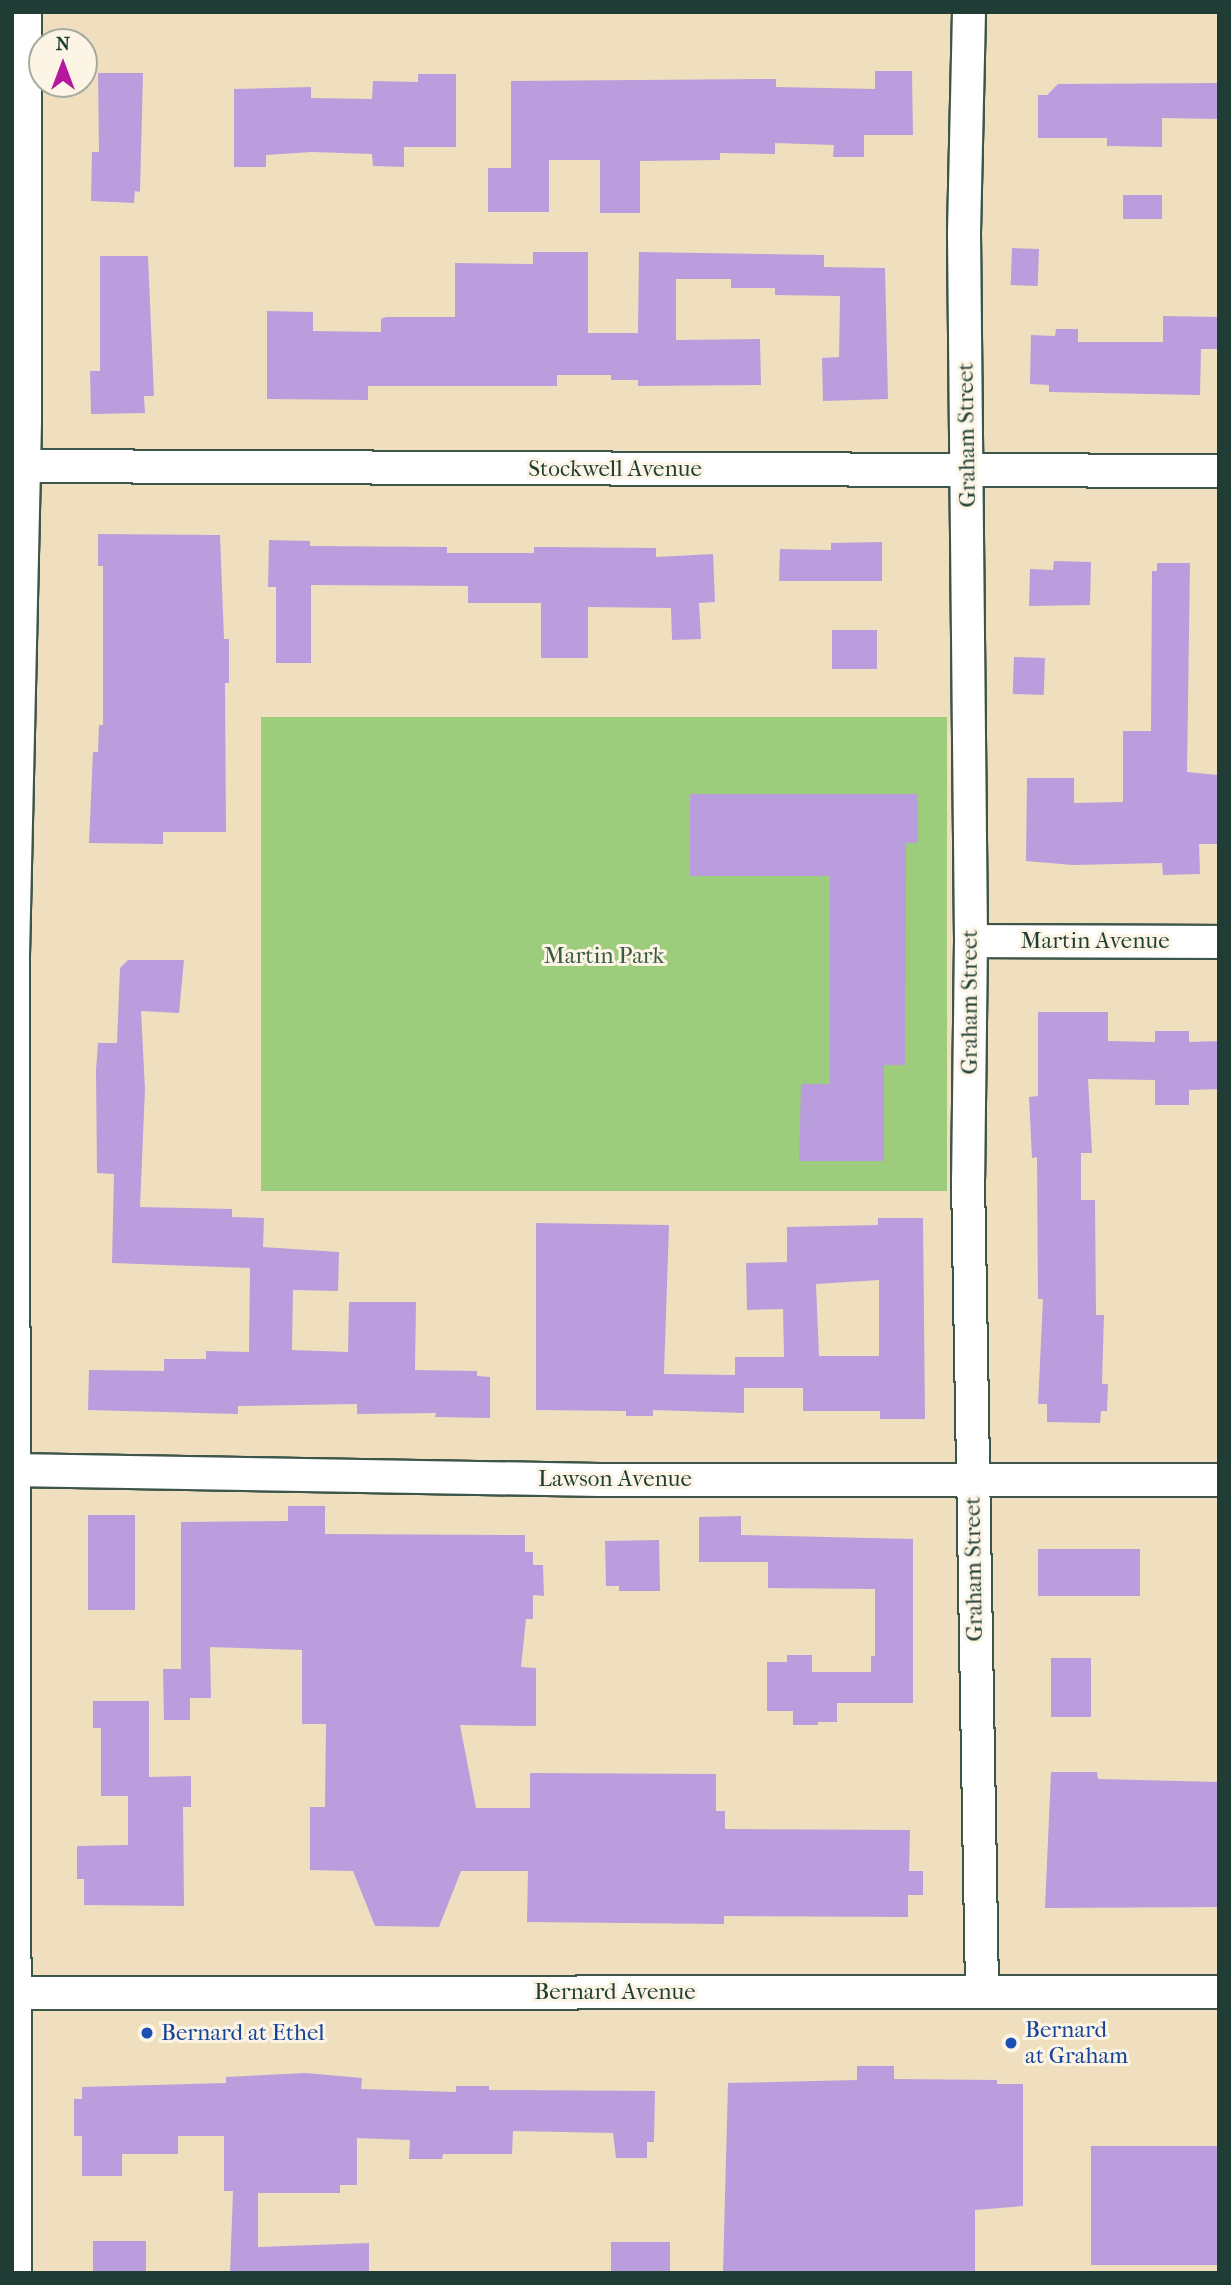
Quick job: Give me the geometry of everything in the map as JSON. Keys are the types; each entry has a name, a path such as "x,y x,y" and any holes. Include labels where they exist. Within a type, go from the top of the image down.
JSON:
{"street":[{"path":"15,2273 13,955 24,12"},
{"name":"Graham Street","path":"969,12 964,234 968,472 972,1479 982,1992"},
{"name":"Stockwell Avenue","path":"18,465 968,472 1219,471"},
{"name":"Martin Avenue","path":"971,941 1219,942"},
{"name":"Lawson Avenue","path":"13,1469 600,1480 1219,1480"},
{"name":"Bernard Avenue","path":"14,1993 1219,1992"}],"green space":[{"name":"Martin Park","path":"261,717 947,717 947,1191 261,1191"}],"building":[{"path":"875,71 912,71 913,135 864,135 864,157 833,157 834,145 775,143 775,154 720,153 720,160 640,161 640,213 600,213 600,160 549,160 549,212 488,212 488,168 511,168 511,81 776,79 776,87 875,89"},
{"path":"98,73 143,73 140,192 135,191 134,203 91,201 92,152 99,152"},
{"path":"418,74 456,74 456,147 404,147 404,167 373,166 372,154 312,152 266,155 266,167 234,167 234,89 311,87 311,98 372,99 373,81 418,82"},
{"path":"1219,83 1219,119 1162,118 1162,147 1107,146 1107,138 1038,138 1038,95 1047,95 1058,84"},
{"path":"1123,195 1162,195 1162,219 1123,219"},
{"path":"1012,248 1039,249 1038,286 1011,285"},
{"path":"533,252 588,252 588,333 638,333 639,252 824,255 824,267 885,268 888,399 823,401 822,358 839,357 840,296 775,295 775,288 731,288 731,279 676,279 676,340 760,339 761,385 638,386 638,380 611,380 611,375 557,375 557,386 368,386 368,400 267,399 267,311 313,312 313,331 381,332 381,319 386,317 455,317 455,263 533,264"},
{"path":"100,256 148,256 154,396 144,396 145,413 91,414 90,371 100,371"},
{"path":"1163,316 1219,317 1219,349 1201,349 1200,395 1049,392 1049,385 1030,384 1031,335 1055,336 1056,329 1078,329 1078,342 1163,342"},
{"path":"98,534 220,535 224,639 229,639 229,683 225,683 226,832 163,832 163,844 89,843 93,752 98,752 99,725 103,725 103,566 98,566"},
{"path":"269,540 310,541 310,546 447,547 447,553 534,553 534,547 548,547 656,548 656,557 713,554 715,602 699,603 701,639 672,640 671,608 588,607 588,658 541,658 541,603 468,603 468,586 311,585 311,663 276,663 276,587 268,587"},
{"path":"882,542 882,581 779,581 780,549 831,550 831,543"},
{"path":"1054,561 1091,562 1090,605 1029,606 1030,569 1053,570"},
{"path":"1157,563 1190,563 1187,772 1218,775 1219,844 1199,844 1200,874 1163,875 1162,863 1073,865 1026,861 1027,778 1074,778 1074,803 1123,802 1123,731 1151,731 1152,571 1157,571"},
{"path":"832,630 877,630 877,669 832,669"},
{"path":"1014,657 1045,658 1044,695 1013,694"},
{"path":"690,794 918,794 918,843 906,843 905,1065 884,1065 884,1161 799,1161 801,1084 830,1084 830,876 690,876"},
{"path":"128,960 184,960 179,1013 141,1011 145,1089 140,1207 232,1209 232,1217 264,1218 263,1247 339,1252 338,1291 293,1290 292,1350 348,1352 349,1302 416,1302 415,1370 477,1371 477,1376 490,1377 490,1418 435,1417 436,1413 357,1414 357,1404 238,1406 238,1414 88,1410 89,1370 164,1371 164,1359 206,1359 206,1351 249,1352 250,1268 112,1263 114,1174 97,1173 96,1070 98,1043 117,1043 120,968"},
{"path":"1038,1012 1108,1012 1108,1041 1155,1042 1155,1031 1189,1031 1189,1042 1219,1041 1219,1089 1189,1090 1189,1105 1155,1105 1155,1080 1088,1079 1092,1153 1081,1153 1081,1200 1095,1200 1096,1315 1104,1315 1102,1384 1108,1384 1107,1411 1101,1411 1100,1423 1047,1422 1047,1404 1038,1404 1043,1299 1038,1299 1037,1157 1032,1158 1029,1097 1038,1096"},
{"path":"878,1218 923,1218 925,1419 880,1419 880,1411 803,1411 803,1388 744,1388 744,1413 653,1410 653,1416 626,1416 626,1411 536,1410 536,1223 669,1225 664,1374 735,1375 735,1357 784,1357 783,1309 747,1310 746,1263 787,1262 787,1227 878,1225","holes":["879,1280 879,1356 819,1356 816,1284"]},
{"path":"288,1506 325,1506 325,1534 525,1535 525,1552 533,1552 533,1565 543,1565 544,1596 533,1595 533,1619 526,1619 521,1667 536,1668 536,1726 460,1725 476,1808 530,1808 530,1773 716,1774 716,1811 725,1811 725,1829 910,1830 909,1871 923,1871 923,1895 908,1895 908,1917 724,1916 724,1924 527,1922 528,1871 461,1871 439,1927 375,1926 353,1871 310,1870 310,1807 325,1807 326,1724 302,1724 302,1650 210,1647 211,1698 190,1698 190,1720 164,1720 163,1669 181,1669 181,1522 288,1521"},
{"path":"88,1515 135,1515 135,1610 88,1610"},
{"path":"741,1516 741,1535 913,1539 913,1703 837,1703 837,1722 818,1722 818,1725 793,1725 793,1711 767,1711 767,1662 787,1662 787,1655 812,1655 812,1672 871,1672 871,1656 875,1656 875,1589 768,1588 768,1562 699,1562 699,1517"},
{"path":"659,1540 660,1591 619,1591 619,1586 606,1586 605,1541"},
{"path":"1038,1549 1140,1549 1140,1596 1038,1596"},
{"path":"1051,1658 1091,1658 1091,1717 1051,1717"},
{"path":"93,1701 149,1701 149,1777 191,1776 191,1807 183,1807 184,1906 84,1905 84,1879 77,1879 77,1846 128,1845 128,1796 101,1796 101,1728 93,1728"},
{"path":"1051,1772 1097,1772 1098,1779 1219,1782 1219,1907 1045,1908"},
{"path":"857,2066 894,2066 894,2079 997,2080 997,2084 1023,2084 1023,2206 975,2210 975,2273 723,2273 728,2083 857,2080"},
{"path":"306,2073 362,2078 361,2089 456,2092 456,2086 489,2086 489,2090 655,2091 654,2142 647,2142 647,2158 616,2158 613,2133 513,2131 512,2154 443,2154 442,2159 409,2159 410,2140 357,2138 357,2185 340,2185 340,2193 258,2193 258,2247 369,2243 369,2273 230,2273 233,2191 224,2191 224,2136 178,2136 178,2154 122,2154 122,2176 82,2176 82,2136 74,2136 74,2099 82,2099 82,2087 226,2083 226,2077"},
{"path":"1091,2146 1219,2146 1219,2265 1091,2265"},
{"path":"93,2241 146,2241 146,2273 93,2273"},
{"path":"611,2242 670,2242 670,2273 611,2273"}],"place":[{"name":"Bernard at Ethel","path":"147,2033"},
{"name":"Bernard at Graham","path":"1011,2043"}]}
